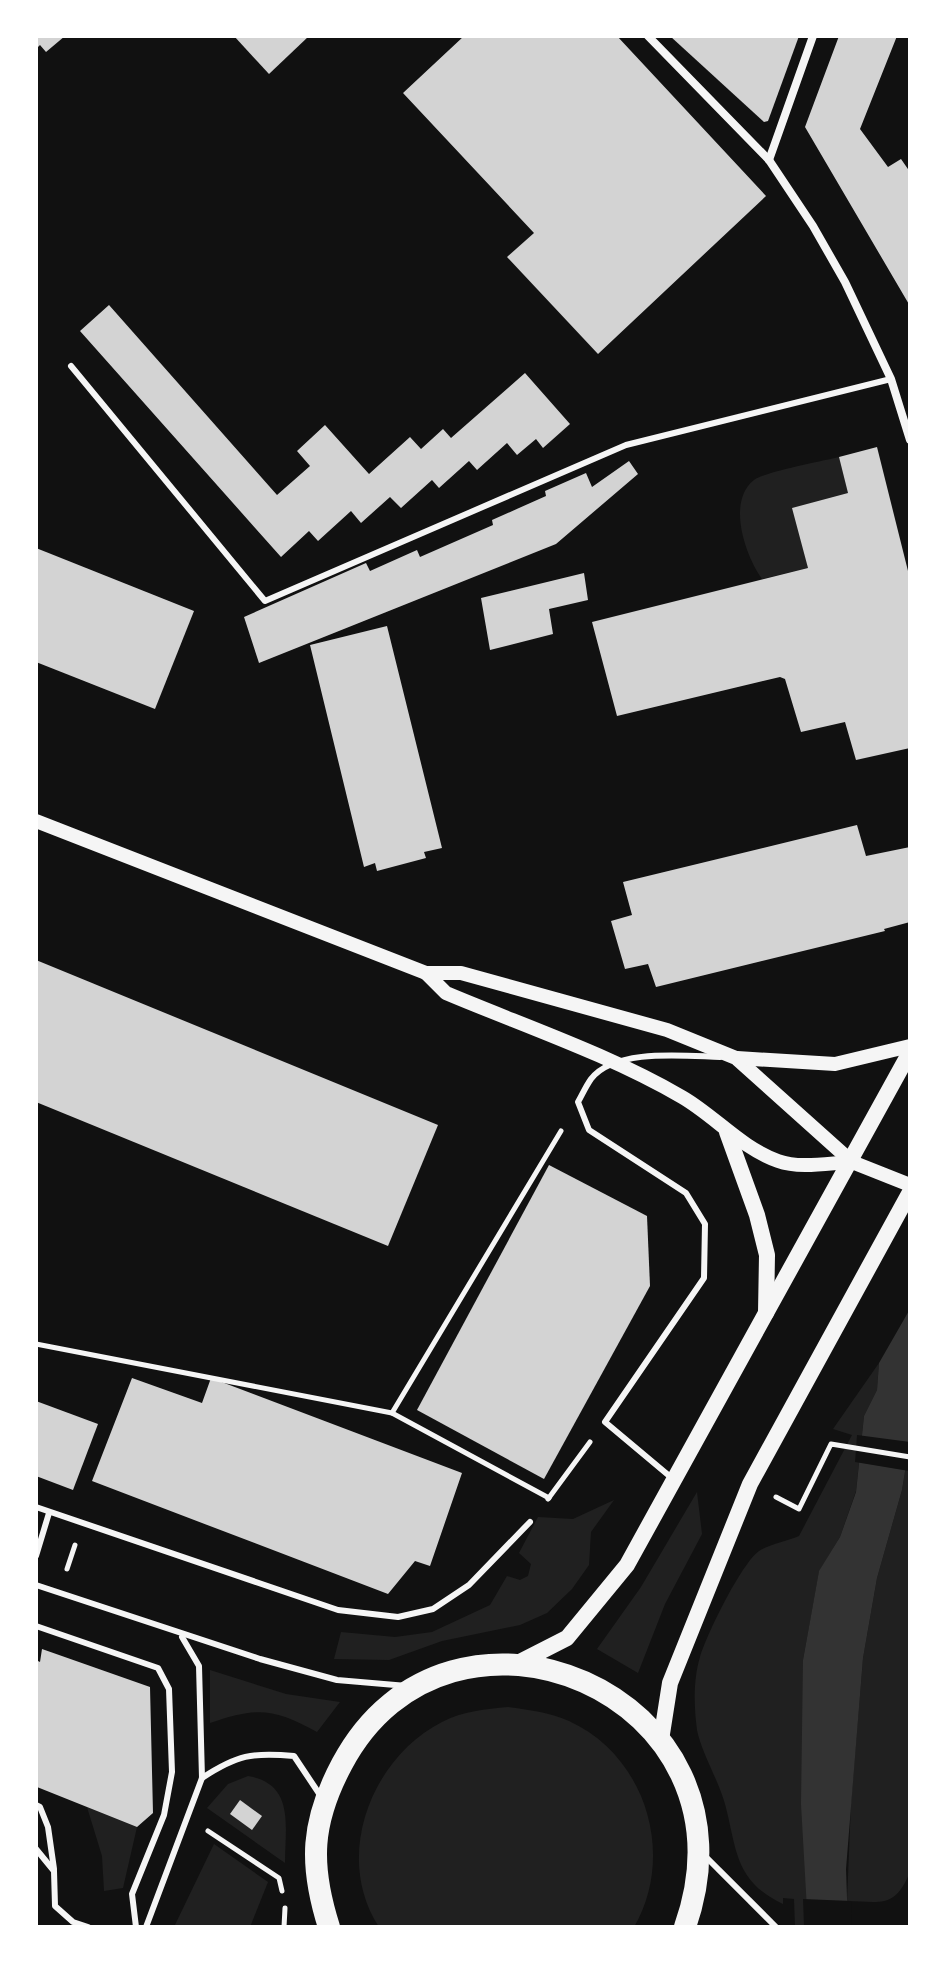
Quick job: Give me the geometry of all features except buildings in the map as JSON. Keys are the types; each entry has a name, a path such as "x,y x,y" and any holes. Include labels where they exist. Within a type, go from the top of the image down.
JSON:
{"highway":[{"path":"329,1927 317,1891 314,1845 323,1800 358,1734 415,1687 465,1668 518,1663 573,1675 622,1701 661,1740 686,1786 695,1811 700,1850 695,1897 685,1927"}],"main road":[{"path":"518,1663 567,1638 627,1565 852,1162 910,1049"},
{"path":"727,1132 757,1215 767,1255 766,1314"},
{"path":"661,1740 670,1683 750,1484 910,1192"}],"street":[{"path":"648,36 769,160 845,282 891,379 910,440"},
{"path":"769,160 813,36"},
{"path":"36,821 426,973 461,973 476,977 667,1030 736,1058 835,1064 910,1049"},
{"path":"426,973 446,993 613,1063 684,1098 727,1132 776,1161 789,1164 852,1162"},
{"path":"736,1058 852,1162 910,1185"}],"lane":[{"path":"71,366 265,601 626,445 891,379"},
{"path":"675,1481 605,1422 704,1278 705,1224 686,1193 589,1130 578,1102 591,1078 613,1063 661,1055 736,1058"},
{"path":"36,1507 338,1610 398,1617 433,1609 469,1585 530,1522"},
{"path":"36,1556 49,1513"},
{"path":"36,1585 182,1636 337,1680 415,1687"},
{"path":"36,1626 158,1668 169,1689 172,1772 164,1815 132,1894 136,1927"},
{"path":"146,1927 202,1778 199,1666 182,1636"},
{"path":"202,1778 231,1759 258,1752 294,1756 323,1800"},
{"path":"36,1805 40,1807 48,1827 55,1906 73,1922 88,1927"},
{"path":"36,1849 54,1871"},
{"path":"700,1850 776,1927"}],"path":[{"path":"392,1413 578,1102"},
{"path":"36,1344 392,1413 549,1498"},
{"path":"530,1522 605,1422"},
{"path":"750,1484 799,1509 831,1444 910,1457"},
{"path":"187,1817 279,1878 285,1907 284,1927"}],"shaded area":[{"path":"839,457 848,493 793,508 808,568 762,579 750,557 742,530 741,502 746,490 760,477"},
{"path":"910,1309 910,1441 902,1490 877,1578 863,1658 846,1869 848,1927 808,1927 801,1804 803,1660 819,1571 840,1537 856,1492 864,1416 877,1390 879,1363"},
{"path":"879,1363 877,1390 864,1416 856,1491 840,1537 819,1572 803,1660 808,1927 795,1927 794,1899 783,1898 783,1904 767,1895 746,1874 740,1862 725,1804 697,1730 696,1675 704,1646 743,1570 759,1551 799,1536 852,1435 833,1429"},
{"path":"910,1441 910,1872 893,1897 879,1902 847,1901 851,1803 863,1658 877,1578 902,1490"},
{"path":"697,1492 702,1534 665,1604 638,1673 597,1649 641,1587"},
{"path":"614,1500 591,1532 589,1565 572,1589 547,1613 520,1625 442,1641 389,1660 334,1659 341,1632 395,1637 432,1632 490,1605 507,1576 520,1580 528,1576 531,1564 519,1553 538,1517 573,1519"},
{"path":"210,1670 286,1694 340,1702 317,1732 288,1718 265,1712 241,1714 210,1723"},
{"path":"508,1707 546,1713 569,1721 596,1737 618,1758 634,1783 646,1810 652,1839 652,1869 646,1899 634,1927 379,1927 366,1900 359,1870 360,1841 367,1812 379,1784 396,1759 417,1738 442,1722 466,1713"},
{"path":"248,1776 274,1788 280,1797 286,1821 285,1863 207,1808 228,1784"},
{"path":"87,1807 137,1827 123,1888 104,1891 102,1856"},
{"path":"214,1844 268,1882 250,1927 174,1927"}],"pier":[{"path":"857,1435 910,1442 909,1471 855,1462"},
{"path":"803,1899 851,1901 852,1927 804,1927"}]}
